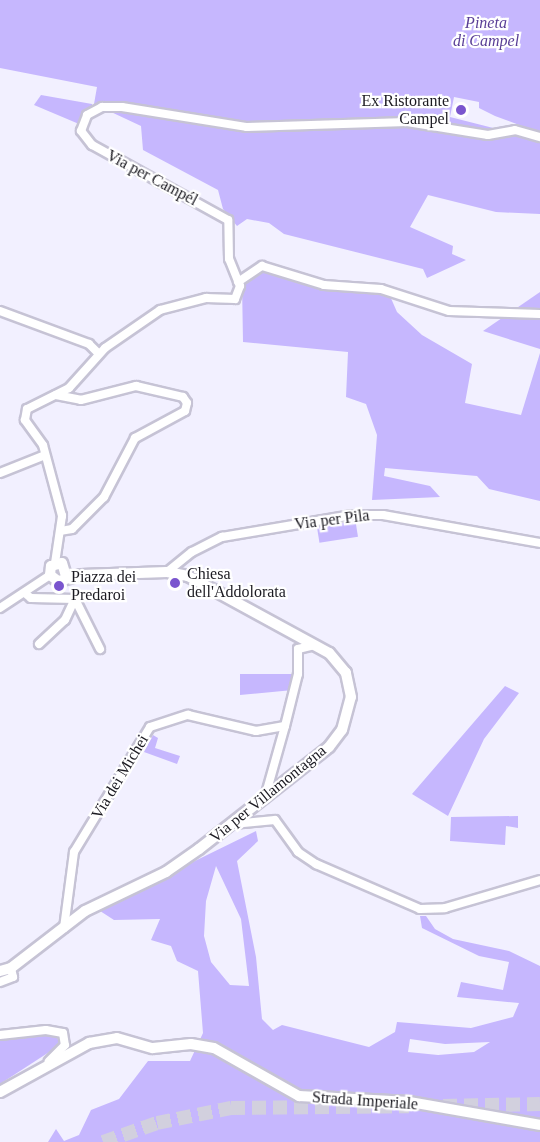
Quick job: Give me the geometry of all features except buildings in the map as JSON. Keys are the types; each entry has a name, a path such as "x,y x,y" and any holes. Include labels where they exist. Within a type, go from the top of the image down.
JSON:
{"street":[{"name":"Via per Campél","path":"238,282 229,259 228,220 92,145 81,131 87,115 102,107 122,107 247,127 407,122 488,135 515,130 540,137"},
{"path":"1,607 26,594 50,575 55,563 61,531 60,507 45,456 25,413 35,402 56,395 74,384 99,354 167,307 211,297 236,299 238,282 262,266 324,285 381,289 440,309 540,314"},
{"path":"0,311 89,344 99,354"},
{"path":"56,395 81,400 135,386 183,397 187,404 185,411 135,438 104,496 72,529 61,531"},
{"path":"0,473 45,456"},
{"name":"Via per Pila","path":"167,572 192,552 222,537 352,515 383,515 540,543"},
{"path":"50,575 58,580 66,576 66,566 55,563"},
{"name":"Via per Villamontagna","path":"6,970 85,911 166,872 230,825 328,747 348,717 351,697 346,674 317,645 188,576 167,572 66,576"},
{"path":"26,594 31,598 75,599"},
{"path":"39,644 69,616 75,599"},
{"path":"75,599 100,649"},
{"path":"265,797 295,690 298,649 317,645"},
{"name":"Via dei Michei","path":"64,928 74,852 150,727 188,715 256,731 285,726"},
{"path":"230,825 275,819 298,852 316,864 420,909 446,908 540,880"},
{"path":"0,982 13,976 6,970"},
{"path":"0,1035 46,1030 63,1033 66,1039 62,1052 35,1074"},
{"name":"Strada Imperiale","path":"0,1092 102,1039 153,1048 191,1044 230,1054 299,1096 410,1102 540,1125"}],"green space":[{"name":"Pineta di Campel","path":"0,0 540,0 540,214 496,212 428,195 410,227 453,246 452,254 466,260 427,278 423,269 284,234 269,223 247,219 237,226 223,209 218,190 143,150 141,126 94,104 97,87 0,68","holes":["454,97 479,102 479,108 530,129 529,137 450,117"]},
{"path":"41,95 92,104 92,108 79,124 34,105"},
{"path":"264,271 320,289 362,289 390,296 397,312 422,335 472,364 465,403 521,415 540,353 540,501 489,489 477,476 385,468 384,476 430,486 440,497 372,500 377,435 366,404 346,397 348,352 243,342 242,284"},
{"path":"540,292 540,349 483,331"},
{"path":"355,518 358,537 319,543 316,524"},
{"path":"240,674 295,674 293,690 240,695"},
{"path":"505,686 519,693 484,739 448,816 412,794"},
{"path":"153,735 158,738 155,748 180,756 177,764 144,752"},
{"path":"518,816 518,828 506,826 505,845 450,841 451,817"},
{"path":"256,831 258,841 237,861 256,957 262,1019 273,1030 282,1025 369,1047 395,1032 397,1022 471,1028 513,1017 519,1003 457,997 461,982 503,990 509,962 479,956 422,928 420,916 426,916 435,929 453,939 509,951 540,966 540,1142 48,1142 56,1129 64,1141 79,1135 91,1110 119,1099 148,1061 190,1061 203,1033 198,971 177,961 171,946 151,940 160,919 114,920 97,909","holes":["216,866 241,919 249,986 230,985 211,962 204,936 206,901","410,1039 445,1044 490,1042 474,1052 438,1055 408,1052"]},
{"path":"39,1034 57,1037 60,1045 0,1084 0,1038"}],"tunnel":[{"path":"443,1106 540,1104"},
{"path":"103,1142 157,1123 231,1108 409,1106"}],"place":[{"name":"Ex Ristorante Campel","path":"461,110"},
{"name":"Chiesa dell'Addolorata","path":"175,583"},
{"name":"Piazza dei Predaroi","path":"59,586"}]}
